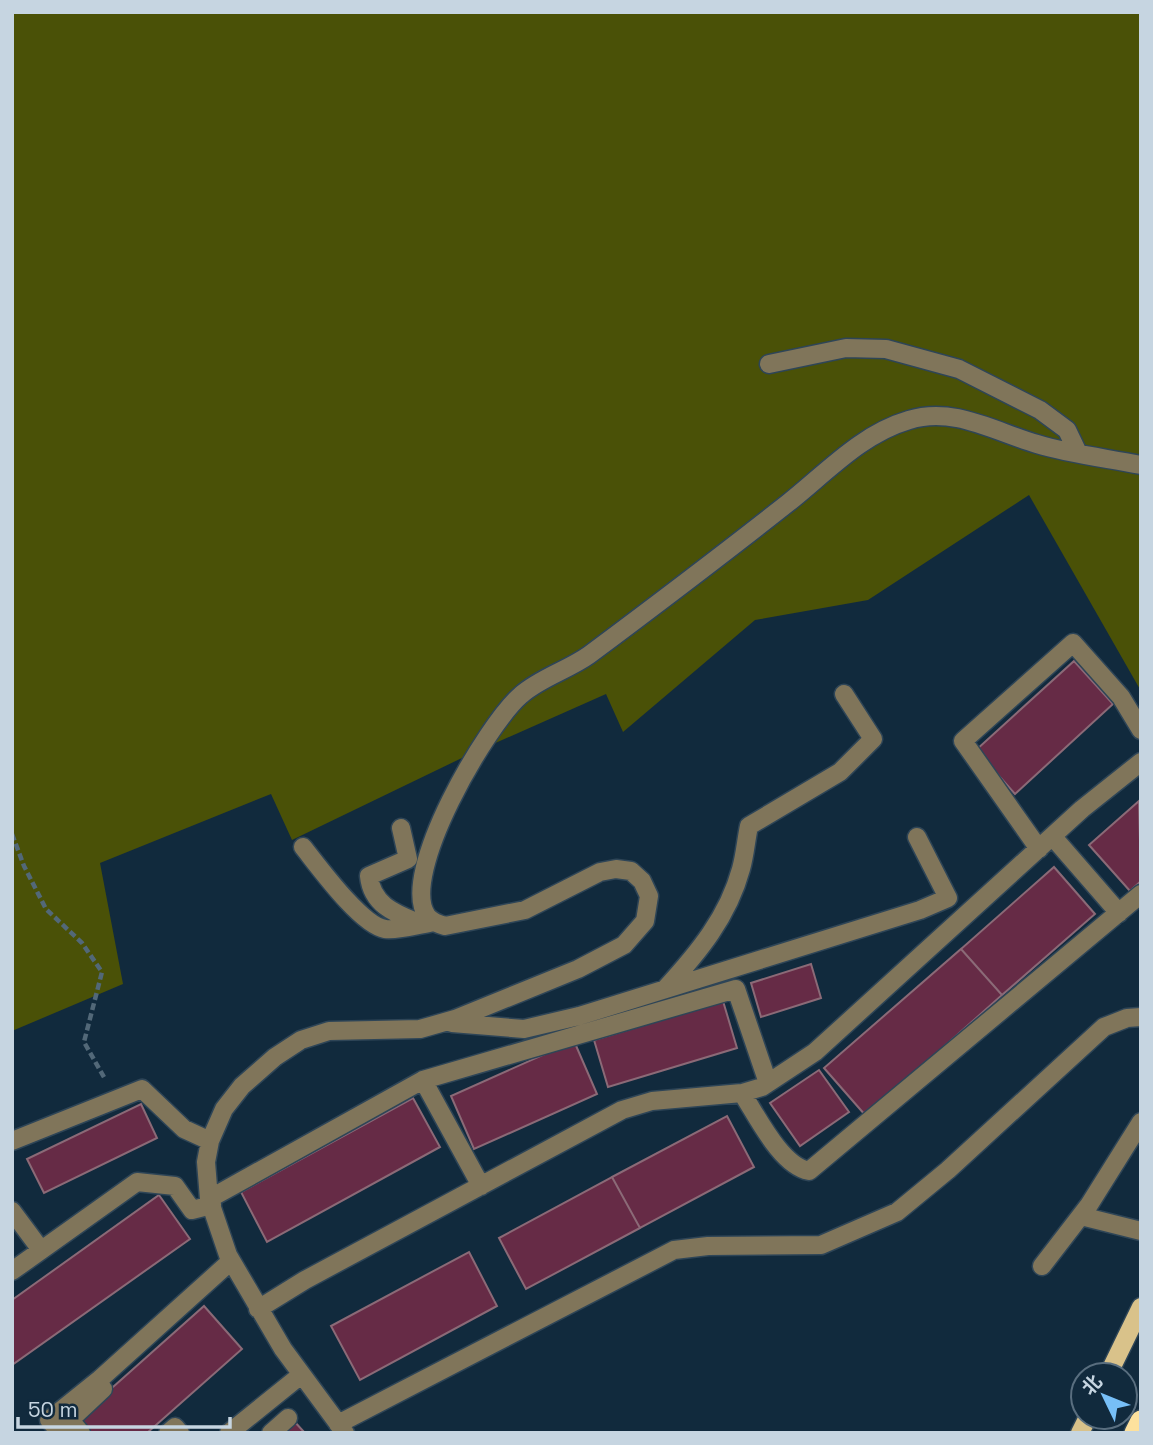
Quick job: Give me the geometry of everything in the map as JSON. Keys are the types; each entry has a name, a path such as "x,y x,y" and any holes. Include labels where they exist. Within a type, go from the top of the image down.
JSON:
{"highway":[{"path":"1135,1433 1141,1421"}],"main road":[{"path":"1115,1361 1141,1307"}],"street":[{"path":"769,364 846,348 886,349 959,369 1040,410 1066,430 1078,453"},
{"path":"427,923 427,915 421,901 421,884 427,854 471,764 490,731 508,709 522,694 586,657 788,503 866,439 909,419 937,415 978,422 1037,444 1141,465"},
{"path":"1119,913 1046,843 963,741 1073,643 1121,697 1141,730"},
{"path":"665,989 702,949 721,919 741,870 749,826 840,772 873,739 844,694"},
{"path":"258,1309 305,1280 622,1110 652,1101 742,1093 762,1087 815,1052 1046,843 1141,762"},
{"path":"401,828 408,859 369,876 370,888 379,902 395,913 427,923 445,926 525,910 600,873 616,869 631,871 642,881 649,896 645,921 624,945 578,969 445,1022 420,1029 329,1031 301,1040 275,1057 242,1086 225,1109 210,1141 206,1162 211,1202 231,1261 258,1309 301,1375 341,1428 674,1250 708,1246 821,1245 897,1212 948,1170 1104,1027 1127,1018 1141,1017"},
{"path":"445,1022 524,1029 579,1016 920,910 948,898 917,837"},
{"path":"303,848 370,923 385,929 427,923"},
{"path":"742,1093 789,1161 800,1170 809,1171 1141,894"},
{"path":"12,1271 137,1182 175,1186 192,1210 211,1202 423,1080 736,989 768,1083"},
{"path":"423,1080 481,1186"},
{"path":"12,1142 142,1089 184,1129 210,1141"},
{"path":"1042,1266 1081,1216 1141,1122"},
{"path":"12,1211 41,1250"},
{"path":"1081,1216 1141,1231"},
{"path":"61,1433 49,1420 100,1379 231,1261"},
{"path":"81,1433 69,1420 208,1296"},
{"path":"229,1433 301,1375"},
{"path":"271,1433 288,1418"},
{"path":"168,1433 174,1427 180,1433"}],"path":[{"path":"12,834 24,866 46,909 82,943 102,972 84,1042 116,1098"}],"green space":[{"path":"12,12 1141,12 1141,691 1029,495 868,600 755,620 623,732 606,694 466,756 292,840 271,794 100,863 123,984 12,1031"}],"building":[{"path":"1074,661 1113,704 1015,794 976,750"},
{"path":"1139,801 1141,881 1130,891 1089,845"},
{"path":"1054,867 1095,914 1002,995 961,949"},
{"path":"961,949 1002,995 866,1116 824,1068"},
{"path":"811,964 821,998 761,1017 751,983"},
{"path":"723,1001 737,1048 608,1087 594,1040"},
{"path":"574,1041 597,1094 474,1149 451,1096"},
{"path":"819,1070 849,1112 800,1146 770,1103"},
{"path":"413,1098 440,1147 267,1242 241,1192"},
{"path":"141,1104 157,1138 44,1193 27,1159"},
{"path":"727,1116 754,1167 640,1228 612,1177"},
{"path":"612,1177 640,1228 526,1289 499,1238"},
{"path":"159,1195 190,1239 12,1365 12,1300"},
{"path":"469,1252 497,1306 360,1380 331,1326"},
{"path":"204,1306 242,1349 147,1433 90,1433 77,1419"},
{"path":"293,1420 305,1433 279,1433"}]}
